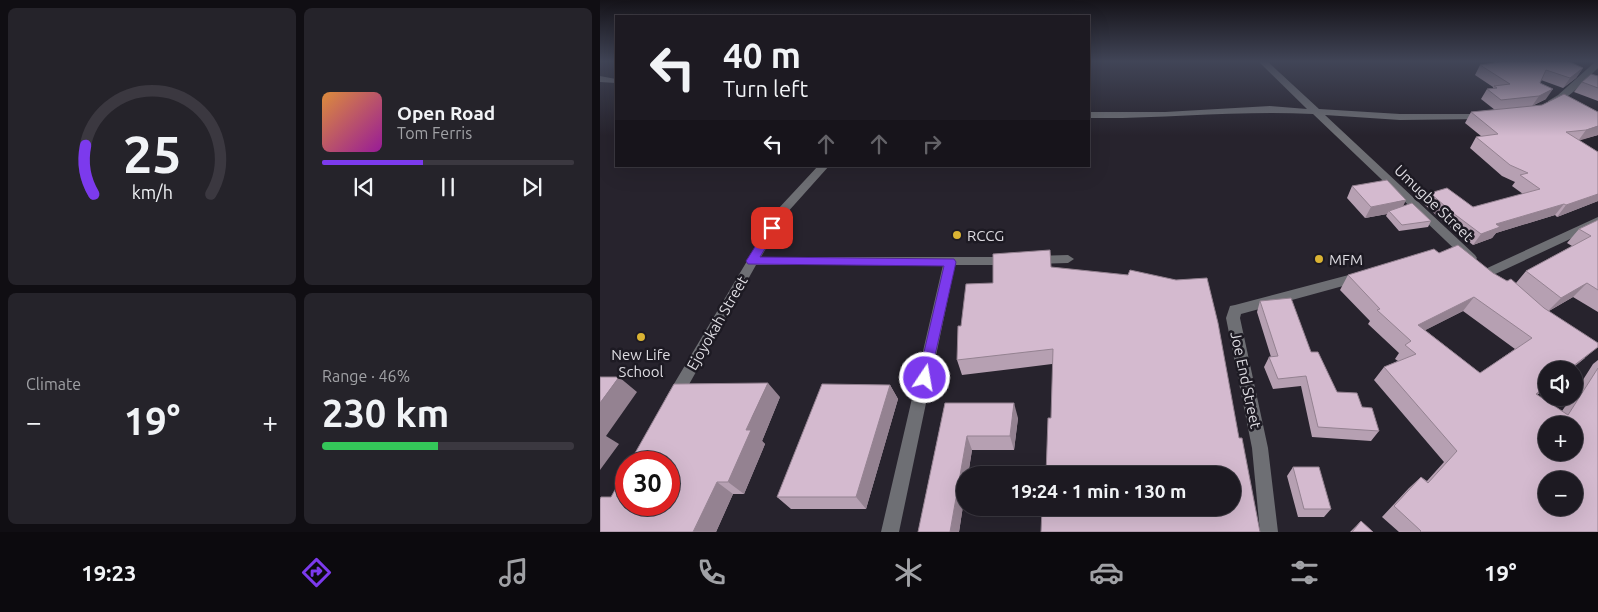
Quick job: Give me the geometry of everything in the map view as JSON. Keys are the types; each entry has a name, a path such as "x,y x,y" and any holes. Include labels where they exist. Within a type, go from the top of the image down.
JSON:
{"street":[{"name":"Umugbe Street","path":"1289,86 1490,276 1598,221"},
{"path":"1544,106 1577,86"},
{"path":"1090,115 1165,116 1270,109 1400,117 1469,118 1498,115"},
{"name":"Ejoyokah Street","path":"666,412 782,212 823,167"},
{"path":"1440,252 1459,246"},
{"path":"752,261 950,262 1068,260"},
{"path":"890,532 950,262"},
{"name":"Joe End Street","path":"1269,532 1260,448 1233,318 1235,310 1376,272"}],"building":[{"path":"1494,86 1546,86 1553,89 1539,96 1501,100 1487,89 1497,88"},
{"path":"1564,94 1598,112 1598,126 1586,130 1566,132 1598,152 1598,194 1566,205 1496,224 1500,227 1481,234 1430,193 1447,188 1473,207 1540,189 1520,175 1528,173 1510,165 1476,137 1498,134 1471,112 1542,105"},
{"path":"1387,180 1406,200 1371,207 1352,186"},
{"path":"1412,203 1431,221 1402,225 1389,211"},
{"path":"1598,220 1598,290 1587,283 1561,298 1526,271 1591,236 1579,229"},
{"path":"1458,245 1493,273 1507,281 1511,279 1544,308 1598,343 1598,347 1580,361 1538,361 1538,392 1536,394 1538,395 1538,406 1554,406 1568,415 1574,406 1583,406 1583,392 1598,368 1598,532 1420,532 1394,506 1421,477 1428,483 1457,451 1384,367 1416,354 1405,345 1411,341 1377,310 1380,309 1348,275 1434,249 1439,253","holes":["1474,297 1532,338 1480,373 1418,325"]},
{"path":"1050,250 1051,267 1128,275 1130,270 1176,280 1207,278 1218,323 1239,438 1242,438 1260,532 1041,532 1042,516 1241,516 1241,466 1046,466 1048,418 1051,418 1053,349 957,360 958,326 961,326 966,284 993,283 993,254"},
{"path":"1291,298 1311,352 1318,352 1337,392 1357,393 1362,407 1372,408 1379,431 1318,427 1306,376 1278,379 1269,357 1278,356 1260,301"},
{"path":"600,377 619,377 600,403"},
{"path":"768,383 746,430 751,430 728,482 717,482 693,532 600,532 600,499 601,497 611,497 615,490 615,516 680,516 680,451 636,451 674,384"},
{"path":"822,384 890,385 856,497 777,497"},
{"path":"945,403 1014,403 1010,436 967,436 962,466 956,466 956,498 950,532 918,532"},
{"path":"1293,467 1319,467 1331,509 1304,509"},
{"path":"1361,521 1373,532 1352,532"}],"place":[{"name":"RCCG","path":"957,235"},
{"name":"MFM","path":"1319,259"},
{"name":"New Life School","path":"641,337"}],"route":[{"path":"772,228 752,261 950,262 925,378"}]}
